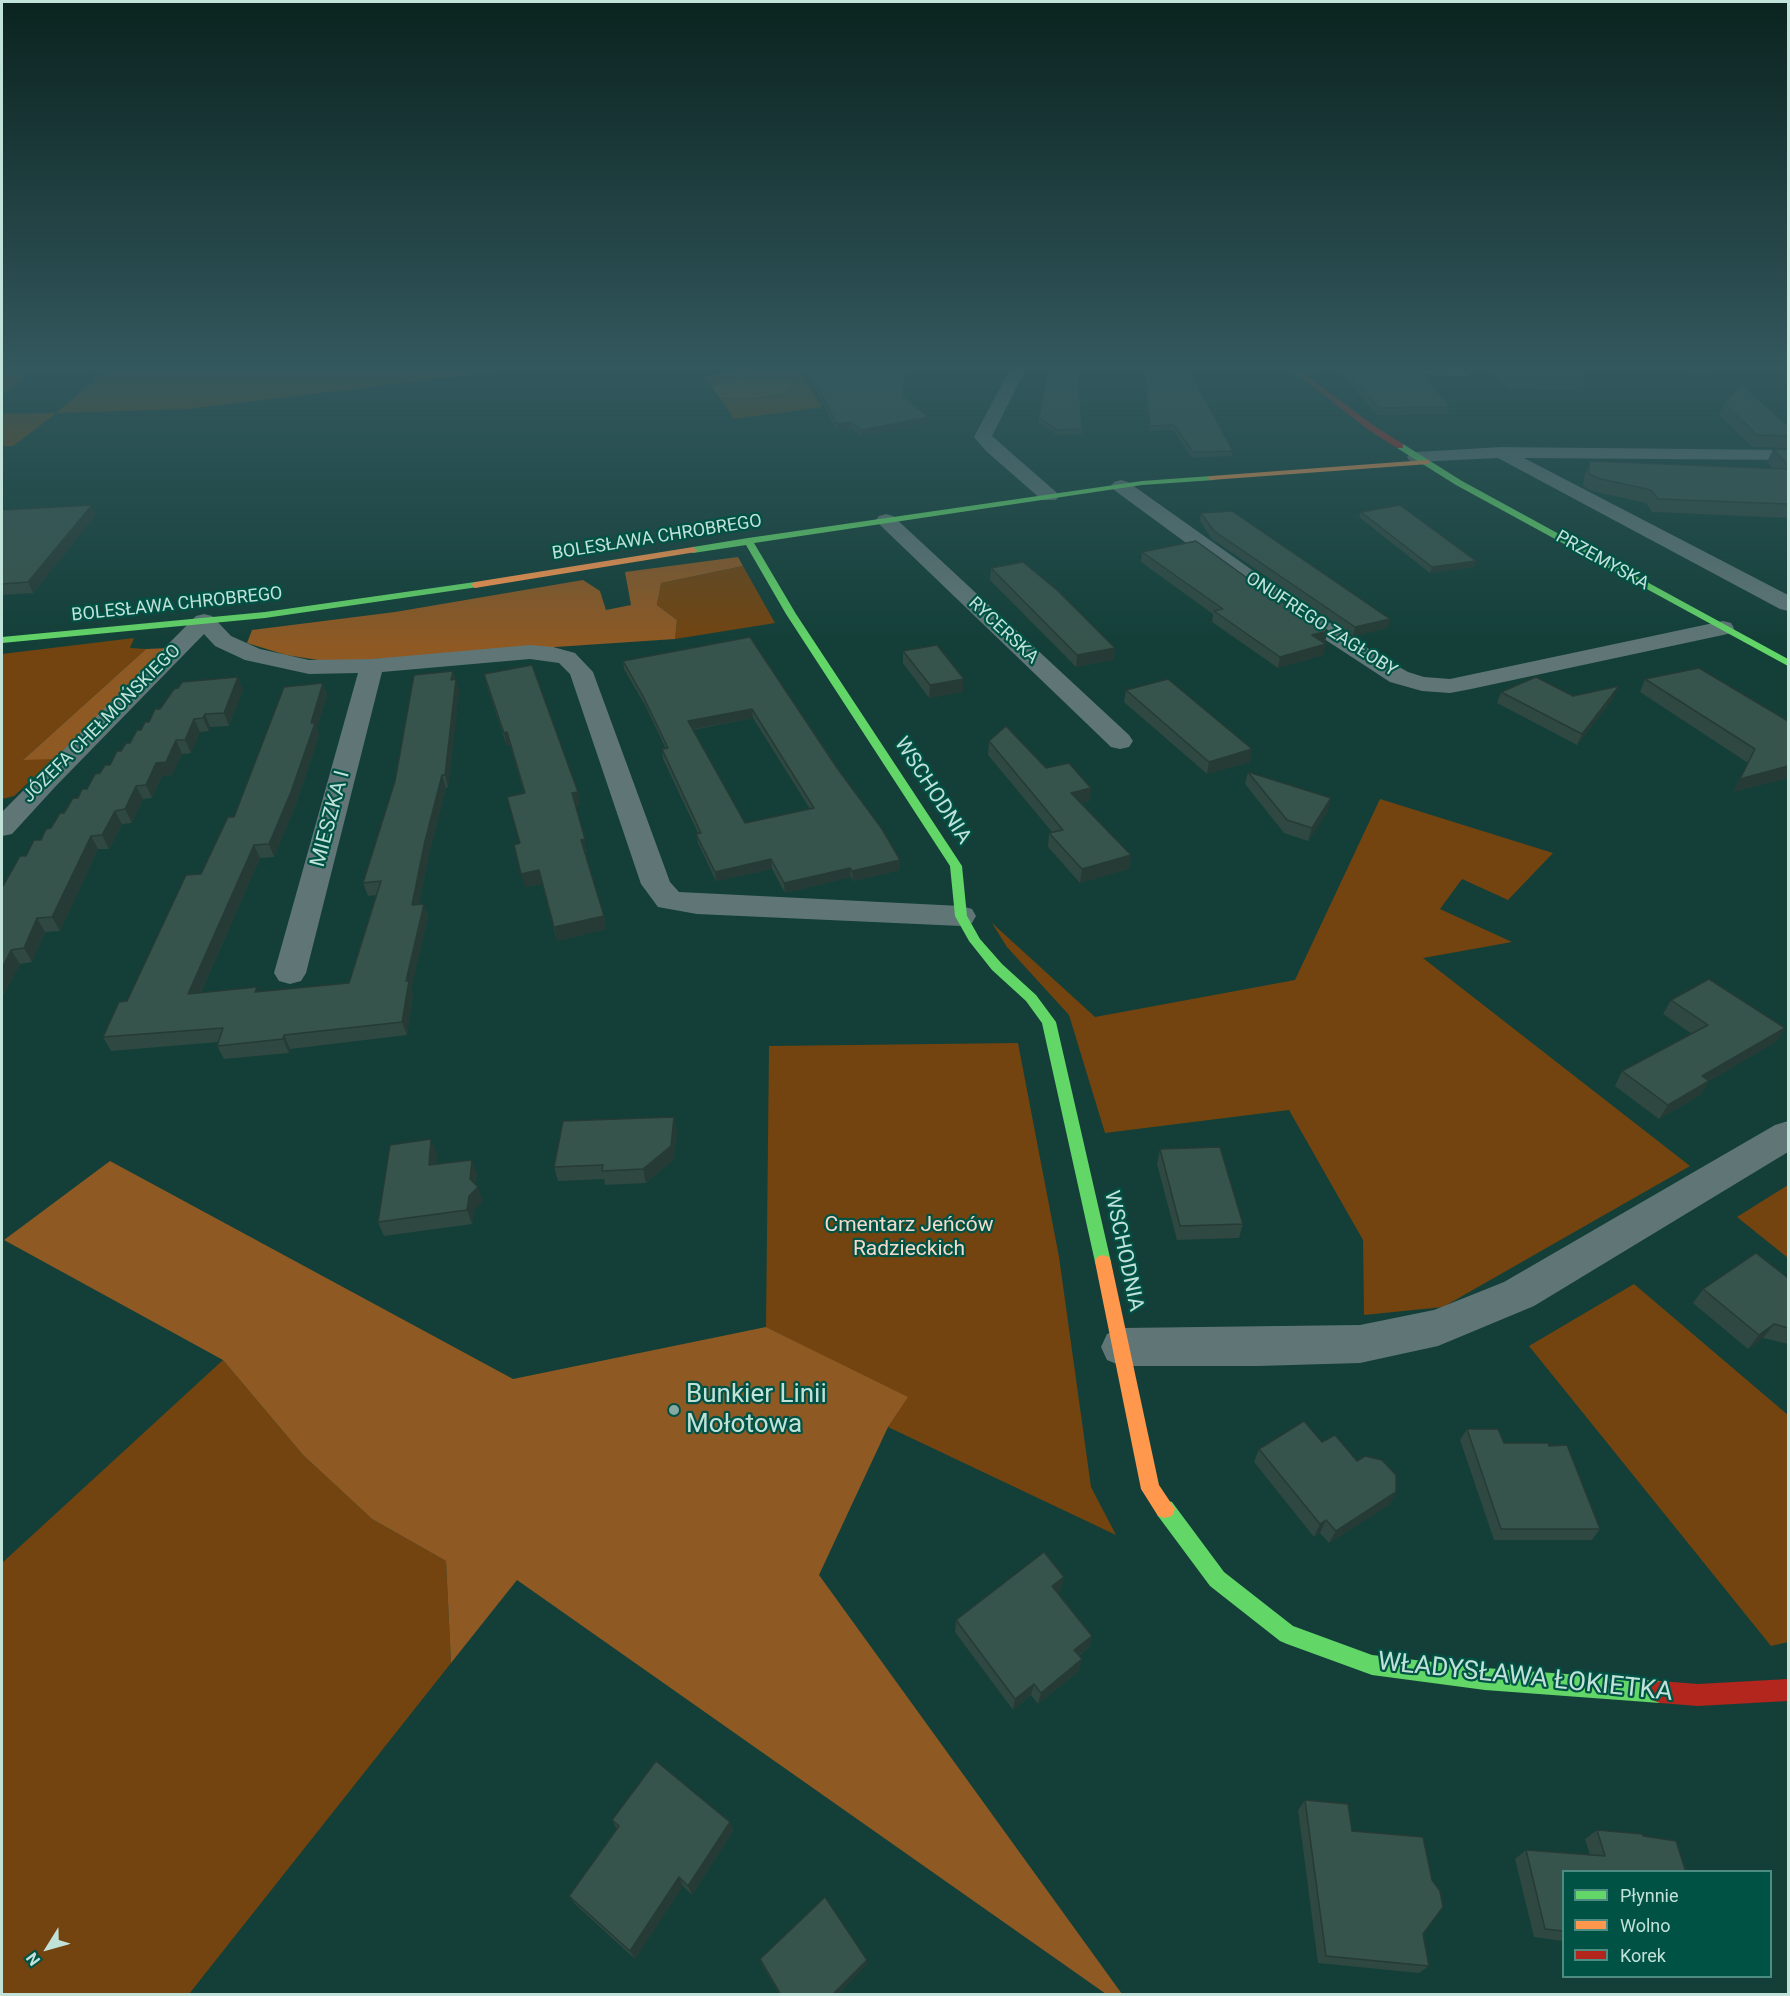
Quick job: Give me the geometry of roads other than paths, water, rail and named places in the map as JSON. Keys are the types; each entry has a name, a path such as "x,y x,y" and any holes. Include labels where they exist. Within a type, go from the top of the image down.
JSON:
{"street":[{"path":"1007,460 1049,496"},
{"name":"BOLESŁAWA CHROBREGO","path":"2,640 265,615 387,599 748,541 1121,486 1419,460"},
{"name":"PRZEMYSKA","path":"1421,460 1788,663"},
{"path":"1515,460 1788,604"},
{"name":"ONUFREGO ZAGŁOBY","path":"1121,486 1268,592 1367,658 1400,677 1422,684 1450,686 1723,628"},
{"name":"RYCERSKA","path":"886,520 1120,741"},
{"name":"WSCHODNIA","path":"748,541 790,614 956,866 961,916 997,968 1031,998 1049,1022 1122,1347"},
{"path":"204,621 223,641 253,655 309,667 372,666 530,652 567,658 581,672 656,884 669,900 697,904 961,916"},
{"name":"JÓZEFA CHEŁMOŃSKIEGO","path":"2,828 45,781 204,621"},
{"name":"MIESZKA I","path":"290,973 372,666"},
{"path":"1122,1347 1360,1344 1438,1328 1519,1294 1788,1135"},
{"name":"WŁADYSŁAWA ŁOKIETKA","path":"1122,1347 1150,1489 1217,1579 1287,1634 1372,1665 1485,1679 1698,1695 1788,1690"}],"place":[{"name":"Bunkier Linii Mołotowa","path":"674,1410"}],"park label":[{"name":"Cmentarz Jeńców Radzieckich","path":"909,1238"}]}
